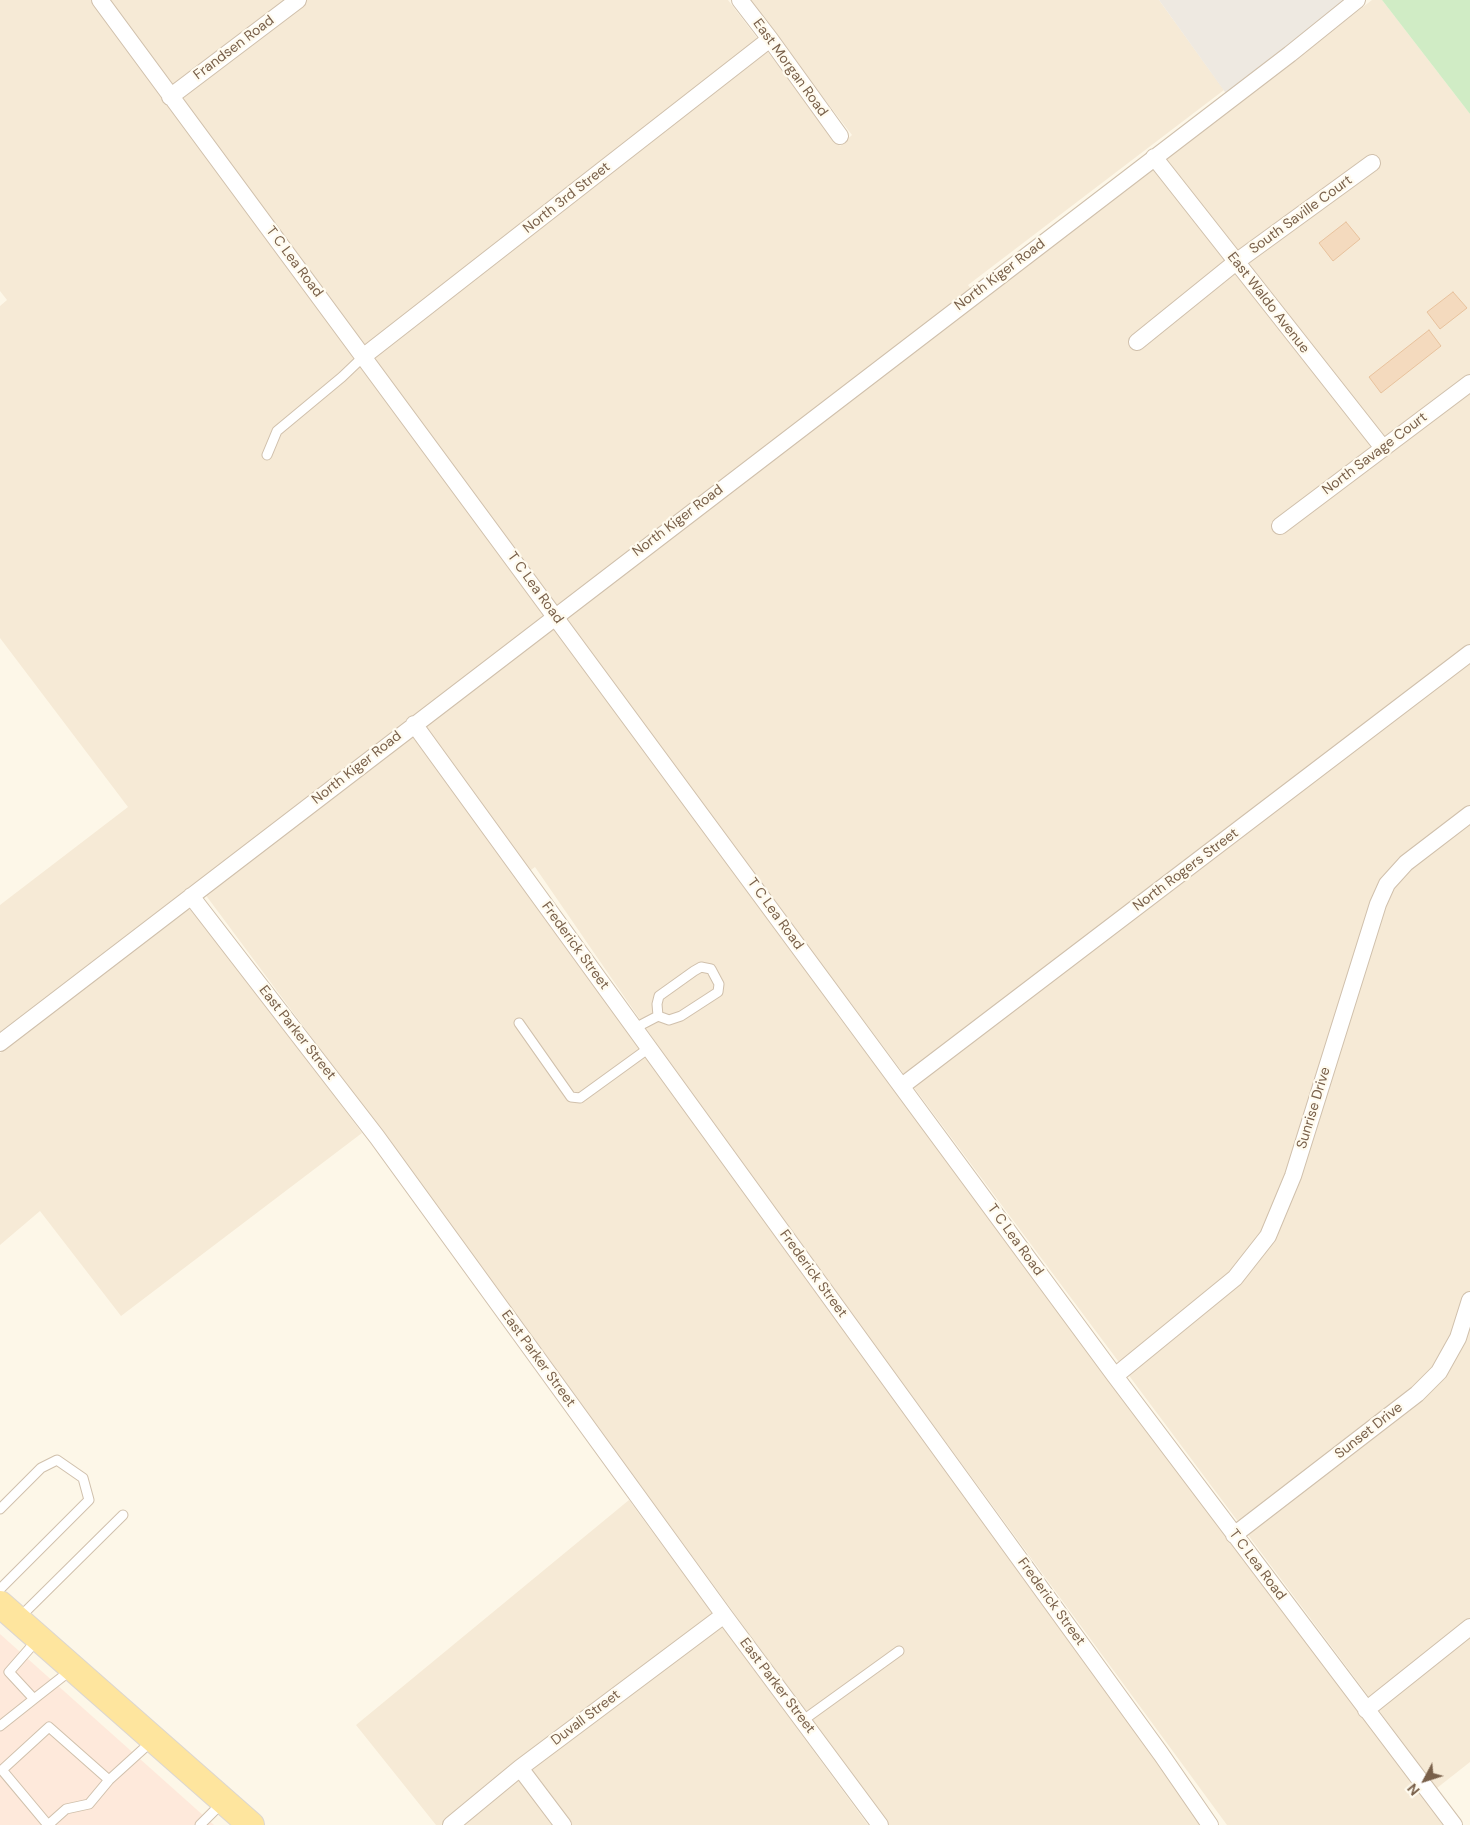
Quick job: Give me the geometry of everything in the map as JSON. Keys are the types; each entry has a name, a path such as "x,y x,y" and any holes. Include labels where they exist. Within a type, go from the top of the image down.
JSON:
{"main road":[{"path":"9,1612 251,1825"}],"street":[{"name":"T C Lea Road","path":"100,0 1115,1376 1454,1825"},
{"name":"Frandsen Road","path":"170,97 298,0"},
{"name":"East Morgan Road","path":"740,0 840,136"},
{"name":"North Kiger Road","path":"0,1043 1357,0"},
{"name":"North 3rd Street","path":"364,356 770,39"},
{"name":"East Waldo Avenue","path":"1154,157 1383,448"},
{"name":"South Saville Court","path":"1137,342 1236,262 1372,163"},
{"name":"North Savage Court","path":"1280,526 1470,382"},
{"name":"North Rogers Street","path":"902,1086 1470,653"},
{"name":"Frederick Street","path":"414,724 1144,1730 1210,1825"},
{"name":"Sunrise Drive","path":"1115,1376 1235,1278 1268,1236 1293,1176 1378,904 1387,884 1406,863 1470,814"},
{"name":"East Parker Street","path":"191,896 377,1137 724,1615 880,1825"},
{"name":"Sunset Drive","path":"1234,1535 1418,1394 1439,1372 1458,1338 1470,1300"},
{"name":"Duvall Street","path":"451,1825 520,1768 724,1615"},
{"path":"1366,1710 1470,1627"},
{"path":"520,1768 563,1825"}],"lane":[{"path":"267,454 277,432 364,356"},
{"path":"635,1028 658,1016 669,1020 681,1016 718,992 719,984 711,969 702,967 694,971 659,996 657,1004 658,1016"},
{"path":"519,1023 571,1097 580,1098 649,1048"},
{"path":"0,1509 41,1468 56,1460 83,1478 89,1500 0,1589"},
{"path":"9,1612 123,1515"},
{"path":"34,1699 9,1672 38,1638"},
{"path":"802,1721 899,1651"},
{"path":"0,1726 73,1668"},
{"path":"109,1780 49,1726 2,1770 48,1825 66,1810 89,1804 109,1780 154,1739"},
{"path":"200,1825 224,1801"}],"shaded area":[{"path":"0,0 728,0 840,146 852,135 748,0 1159,0 1224,90 968,285 980,301 1372,0 1382,0 1470,114 1470,1762 1437,1788 850,1002 836,1013 1444,1825 1227,1825 705,1114 535,867 520,878 746,1196 1204,1825 889,1825 399,1155 196,882 0,1032 0,905 128,807 0,638 0,306 7,300 0,291"},
{"path":"1159,0 1355,0 1230,99"},
{"path":"188,910 198,913 362,1133 121,1316 40,1211 0,1245 0,1053"},
{"path":"629,1500 868,1825 436,1825 356,1725"},
{"path":"0,1634 214,1825 0,1825"}],"green space":[{"path":"1382,0 1470,0 1470,114"}],"building":[{"path":"1346,222 1360,239 1333,261 1319,243"},
{"path":"1453,292 1467,308 1440,329 1427,312"},
{"path":"1429,330 1441,346 1381,393 1369,377"}]}
